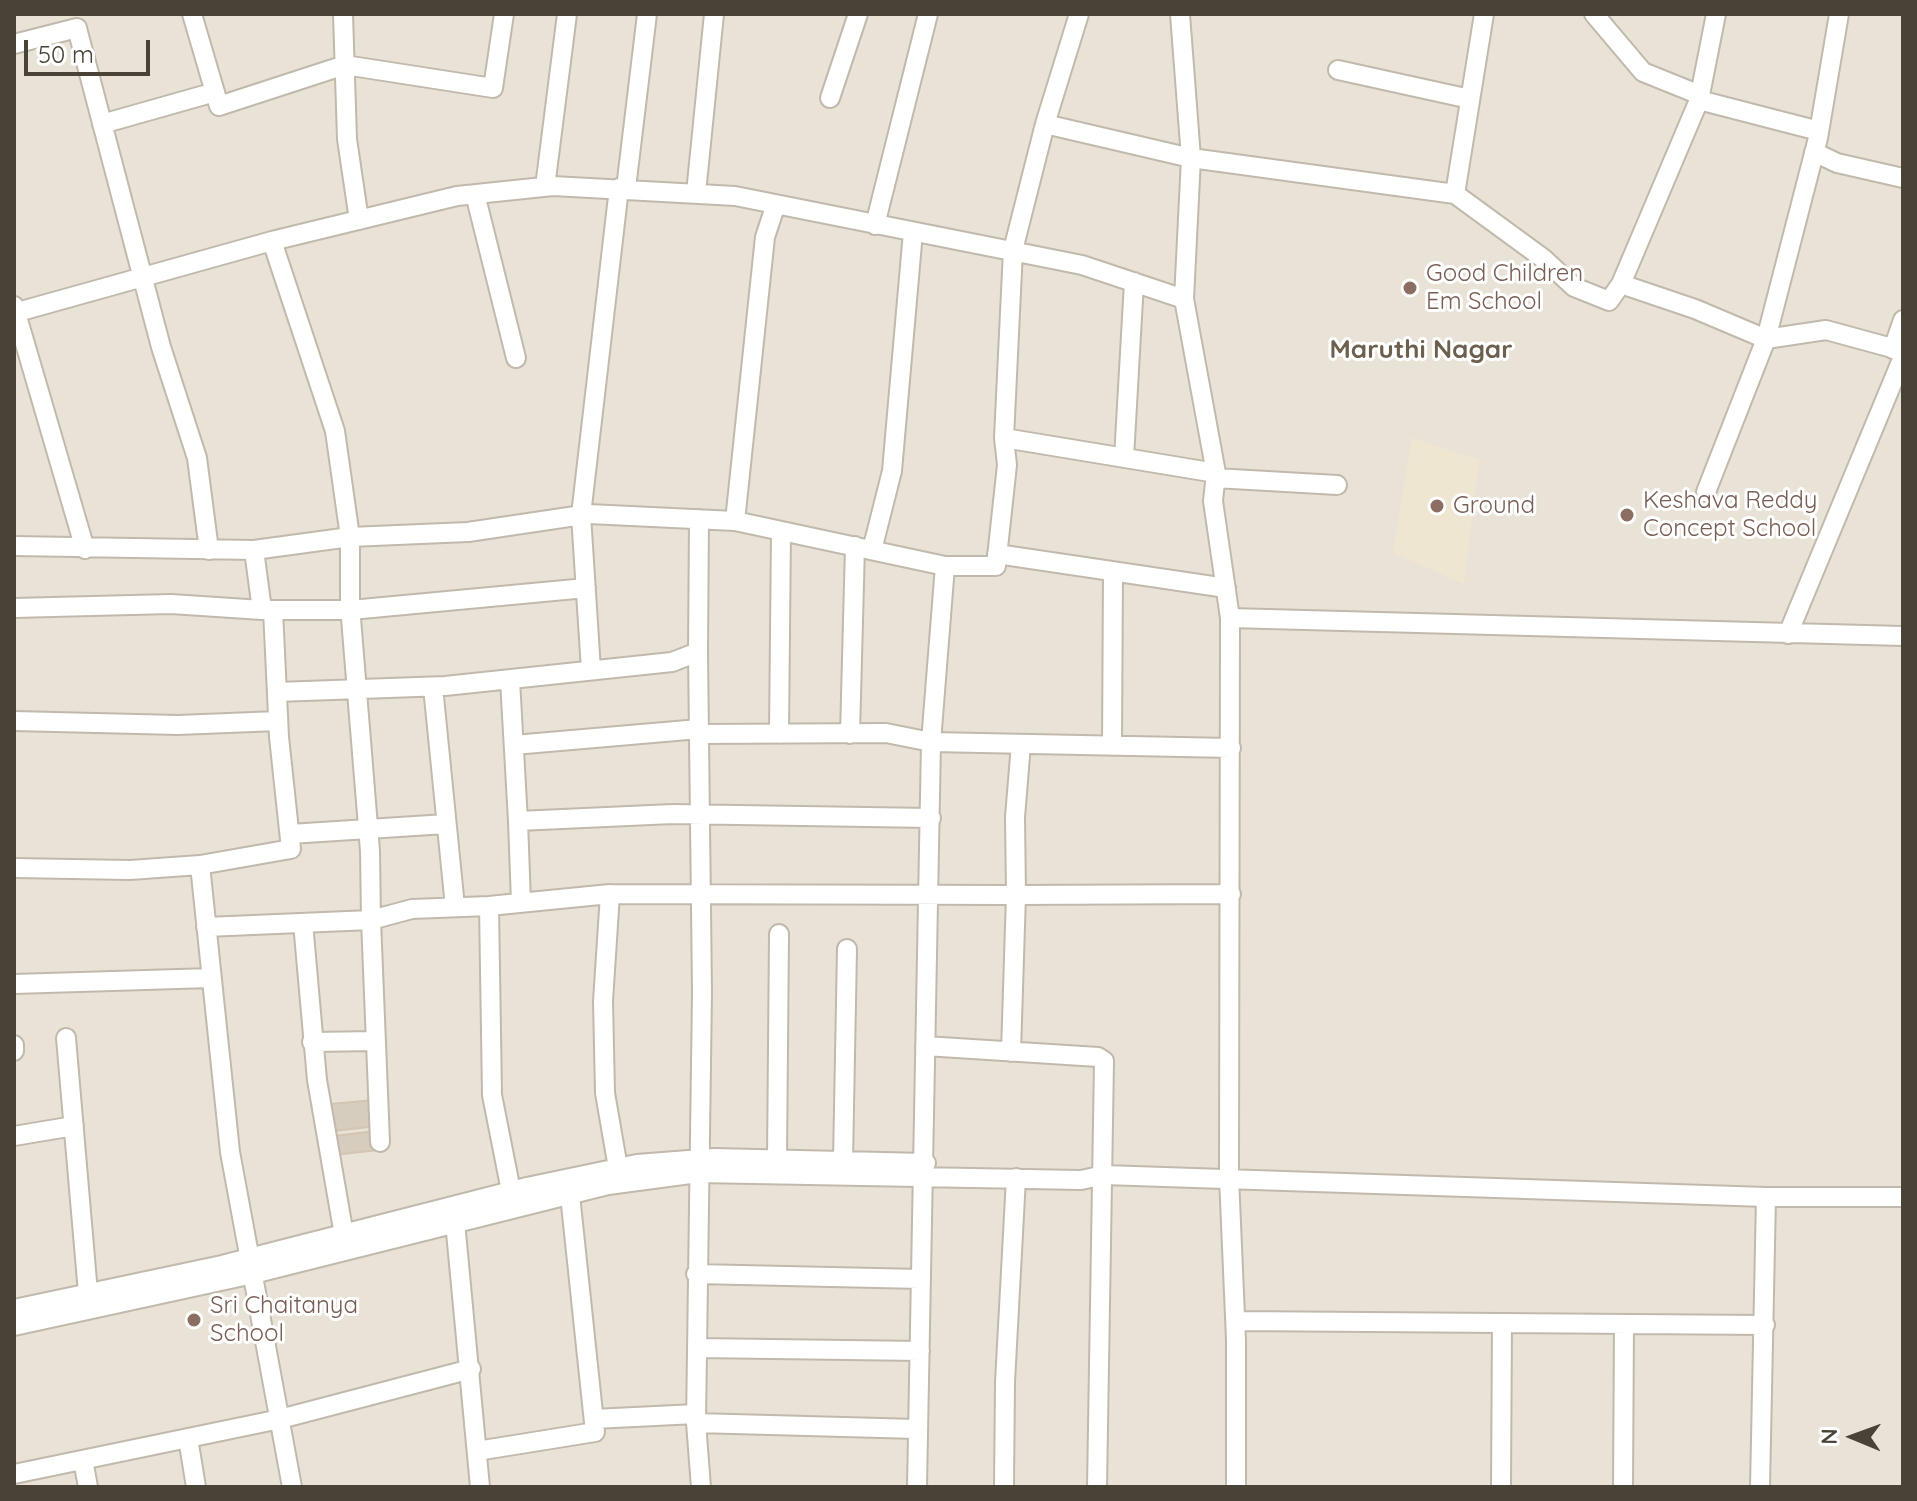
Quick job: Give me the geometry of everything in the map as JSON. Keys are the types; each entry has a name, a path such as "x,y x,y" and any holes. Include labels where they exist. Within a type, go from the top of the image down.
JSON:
{"street":[{"path":"192,14 219,106 345,65 493,88 504,14"},
{"path":"343,14 347,139 359,220"},
{"path":"545,187 567,14"},
{"path":"591,670 581,515 647,14"},
{"path":"696,193 714,14"},
{"path":"830,98 858,14"},
{"path":"875,225 928,14"},
{"path":"14,546 254,550 350,537 468,532 581,515 735,521 945,566 996,566 1007,465 1004,438 1013,250 1045,124 1079,14"},
{"path":"1180,14 1191,158 1184,299 1215,475 1213,501 1230,618 1229,1177 1236,1321 1236,1487"},
{"path":"1455,194 1484,14"},
{"path":"1594,14 1643,72 1699,98 1819,131"},
{"path":"1045,124 1191,158 1455,194 1544,259 1574,287 1609,301 1621,284 1699,98 1716,14"},
{"path":"1706,492 1766,339 1819,131 1839,14"},
{"path":"14,44 75,21 143,279 197,458 209,550"},
{"path":"1338,70 1470,99"},
{"path":"102,124 215,92"},
{"path":"1814,152 1837,163 1903,178"},
{"path":"85,549 15,311 359,220 475,194 545,187 622,188 735,196 775,207 1082,265 1184,299"},
{"path":"475,194 516,358"},
{"path":"735,521 765,237 775,207"},
{"path":"850,734 864,548 892,471 913,232"},
{"path":"272,241 335,431 350,537 351,610 368,828 380,1142"},
{"path":"1124,458 1134,282"},
{"path":"1621,284 1695,309 1766,339 1826,330 1900,352"},
{"path":"1788,634 1900,352 1903,320"},
{"path":"1004,438 1215,475 1337,485"},
{"path":"699,519 696,1418 701,1487"},
{"path":"779,734 781,531"},
{"path":"14,868 130,870 200,865 291,849 267,610 254,550"},
{"path":"997,554 1226,588"},
{"path":"917,1487 931,742 945,566"},
{"path":"1112,746 1113,573"},
{"path":"14,608 171,604 267,610 351,610 586,588"},
{"path":"1230,618 1903,636"},
{"path":"277,692 357,691 510,680 672,662 698,652"},
{"path":"510,680 521,902"},
{"path":"433,687 455,907"},
{"path":"14,721 178,725 278,721"},
{"path":"514,745 699,732 886,733 931,742 1231,748"},
{"path":"1011,1052 1015,817 1021,744"},
{"path":"518,821 700,815 931,818"},
{"path":"290,834 446,824"},
{"path":"200,865 230,1152 292,1487"},
{"path":"206,927 371,920 412,909 489,906 610,894 1231,894"},
{"path":"610,894 603,1001 605,1093 618,1168"},
{"path":"489,906 492,1095 511,1191"},
{"path":"303,923 312,1042 344,1235"},
{"path":"777,1159 779,934"},
{"path":"843,1161 847,949"},
{"path":"14,984 211,978"},
{"path":"66,1038 88,1293"},
{"path":"312,1042 376,1041"},
{"path":"925,1046 1098,1057 1104,1061 1097,1487"},
{"path":"14,1136 74,1126"},
{"path":"14,1309 88,1293 252,1266 344,1235 570,1195 699,1166 777,1159 843,1161 1016,1178 1081,1180 1100,1175 1229,1177 1766,1197 1903,1197"},
{"path":"14,1326 454,1214 511,1191 618,1168 1081,1168 1100,1175"},
{"path":"1004,1487 1005,1382 1016,1178"},
{"path":"477,1451 595,1432 570,1195"},
{"path":"1760,1487 1766,1197"},
{"path":"454,1214 480,1487"},
{"path":"696,1274 921,1279"},
{"path":"1236,1321 1765,1325"},
{"path":"1501,1487 1502,1323"},
{"path":"1623,1487 1624,1324"},
{"path":"698,1348 920,1351"},
{"path":"14,1474 280,1419 471,1369"},
{"path":"594,1419 696,1418 917,1429"},
{"path":"188,1438 196,1487"},
{"path":"83,1460 88,1487"}],"shaded area":[{"path":"14,14 1903,14 1903,1487 14,1487"},
{"name":"Ground","path":"1412,438 1479,460 1464,584 1393,552"}],"building":[{"path":"374,1100 377,1126 334,1131 331,1104"},
{"path":"376,1131 378,1150 334,1155 333,1136"}],"place":[{"name":"Good Children Em School","path":"1410,288"},
{"name":"Ground","path":"1437,506"},
{"name":"Keshava Reddy Concept School","path":"1627,515"},
{"name":"Sri Chaitanya School","path":"194,1320"}],"district":[{"name":"Maruthi Nagar","path":"1421,350"}]}
